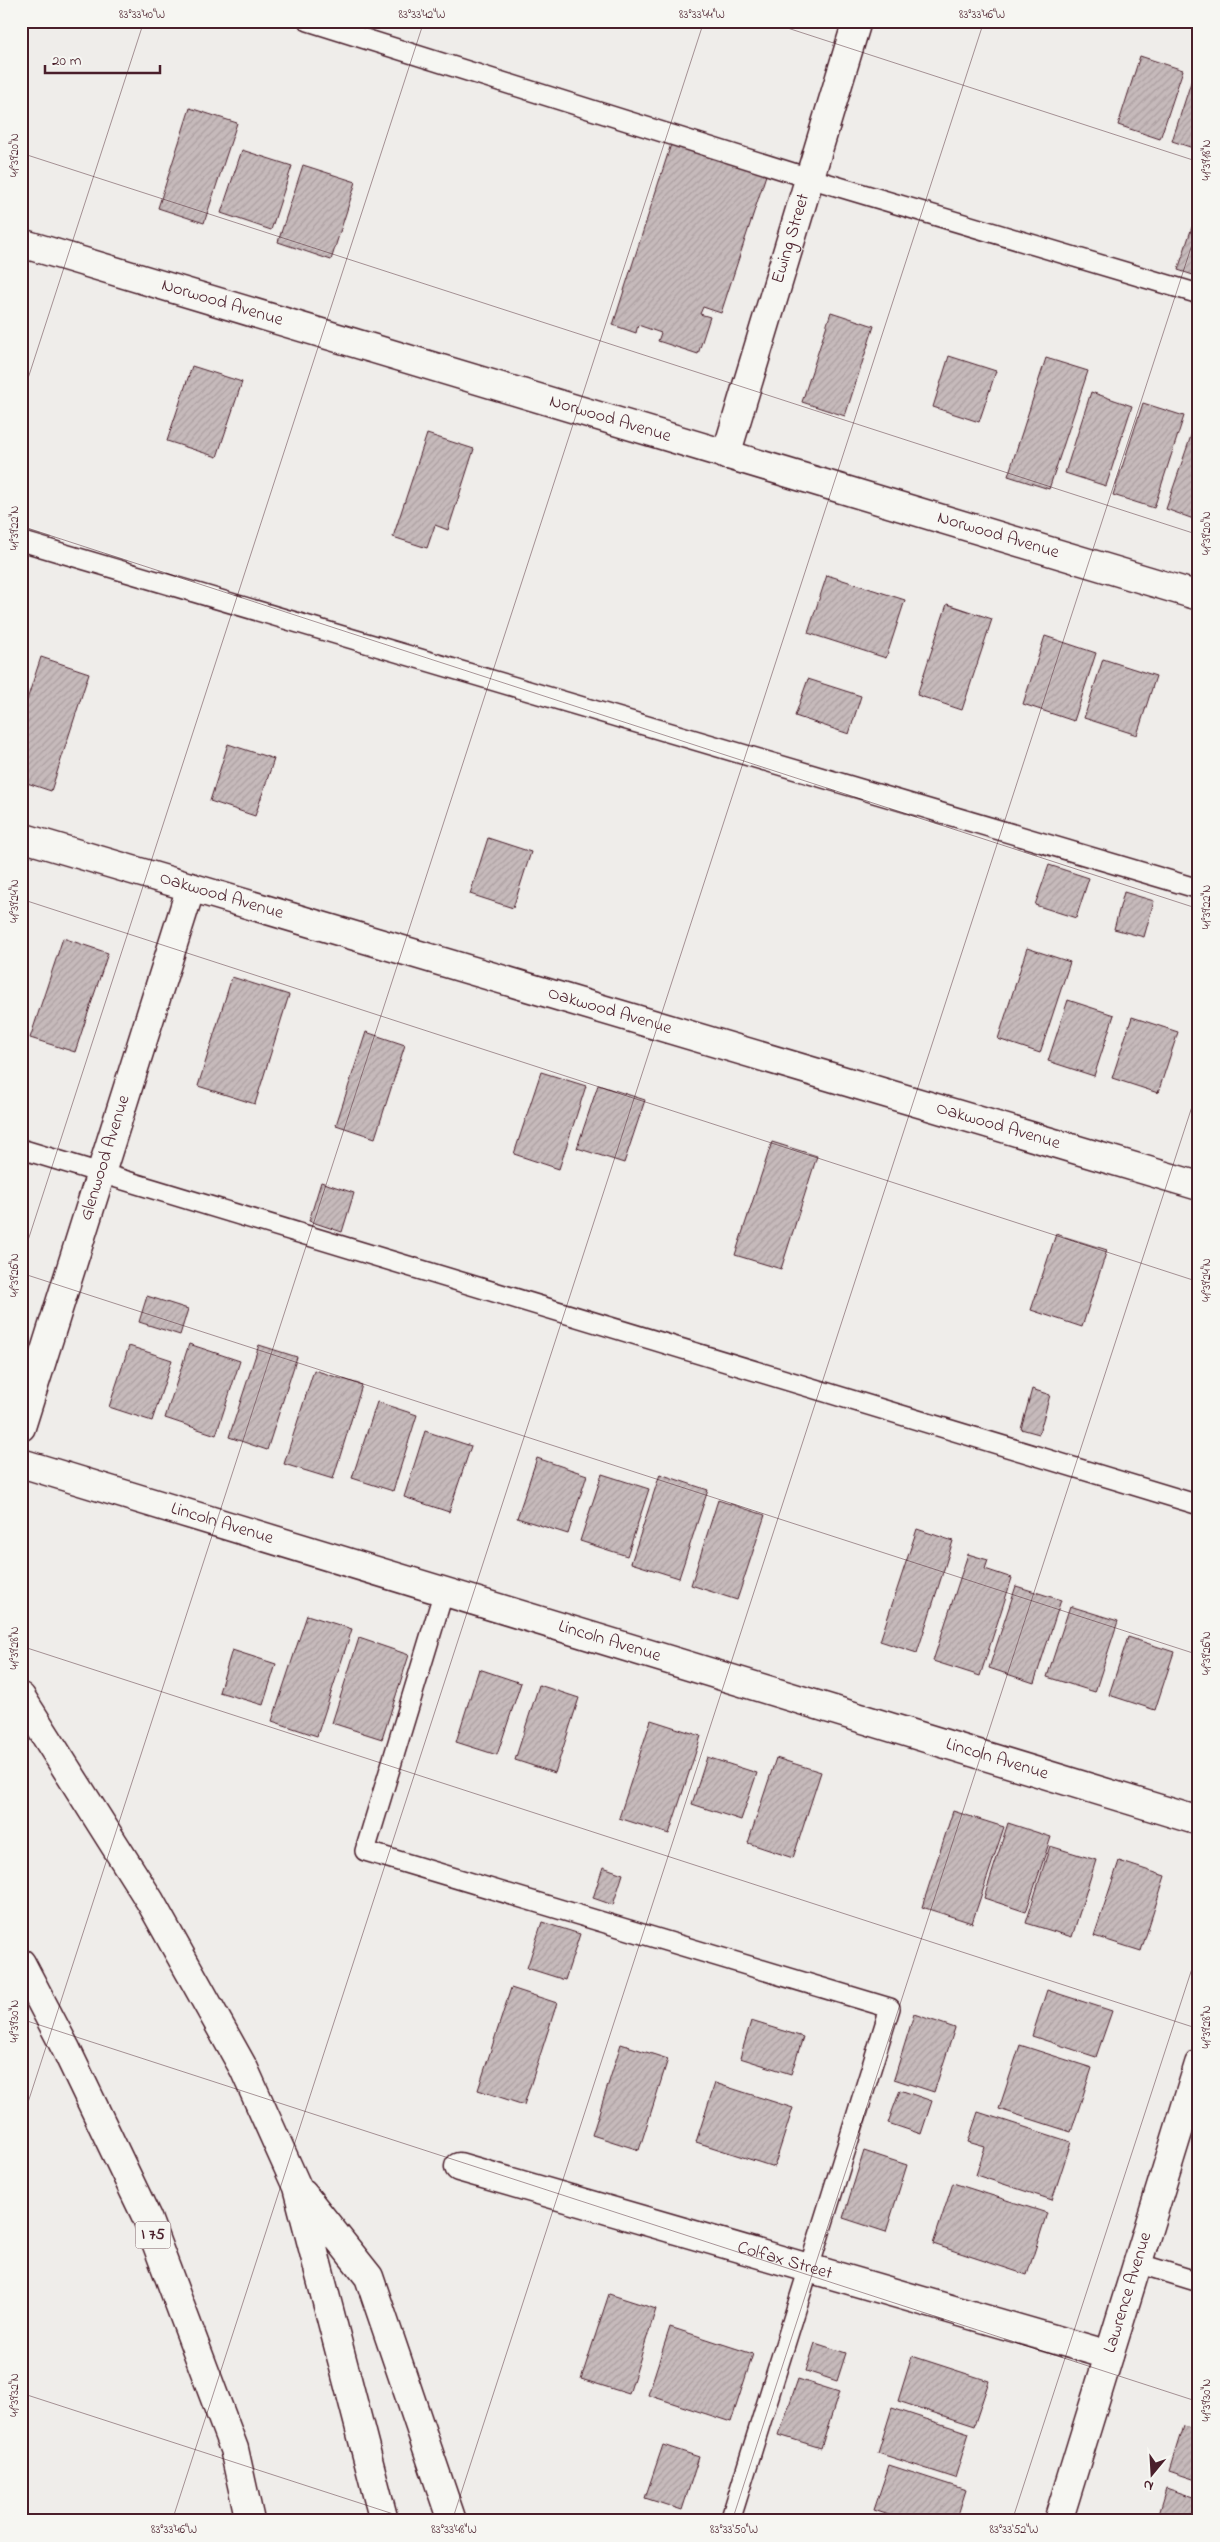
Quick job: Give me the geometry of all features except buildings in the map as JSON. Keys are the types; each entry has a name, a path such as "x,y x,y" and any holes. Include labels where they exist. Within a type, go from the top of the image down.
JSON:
{"main road":[{"name":"Ewing Street","path":"726,454 857,21"},
{"name":"Norwood Avenue","path":"21,243 1199,596"},
{"name":"Oakwood Avenue","path":"21,837 1199,1186"},
{"name":"Glenwood Avenue","path":"21,1427 190,887"},
{"name":"Lincoln Avenue","path":"21,1463 1199,1821"},
{"path":"21,1698 155,1910 244,2069 296,2187 384,2521"},
{"name":"I 75","path":"21,1963 66,2049 147,2218 234,2448 250,2521"},
{"name":"Lawrence Avenue","path":"1058,2521 1199,2064"},
{"name":"Colfax Street","path":"459,2168 1109,2355"},
{"path":"296,2187 369,2277 452,2521"}],"lane":[{"path":"308,21 809,178 1199,294"},
{"path":"21,541 1199,889"},
{"path":"21,1149 1199,1505"},
{"path":"444,1591 365,1851 890,2008 730,2521"},
{"path":"1137,2263 1199,2282"}]}
